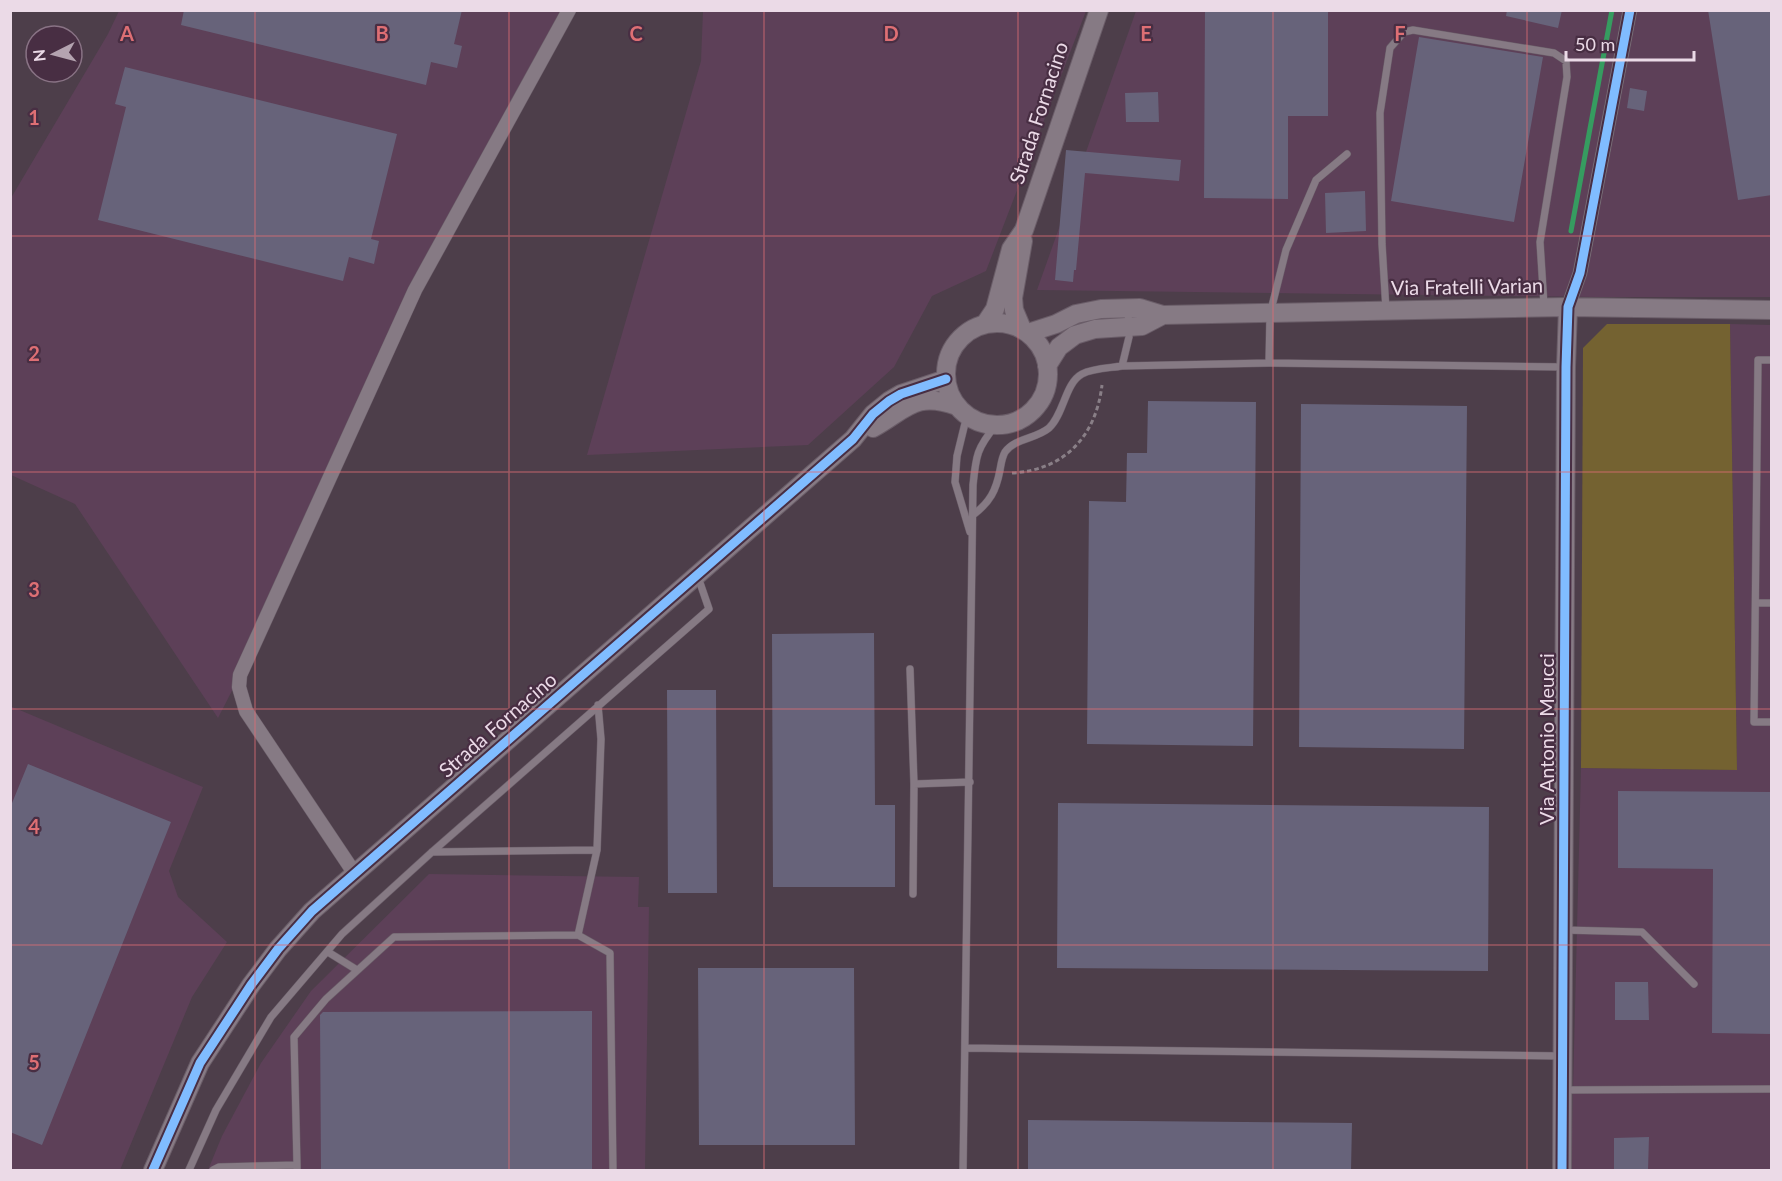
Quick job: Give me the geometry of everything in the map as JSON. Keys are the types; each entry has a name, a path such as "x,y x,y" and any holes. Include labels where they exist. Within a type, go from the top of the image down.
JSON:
{"street":[{"path":"355,874 246,711 239,687 240,675 410,299 569,10"},
{"name":"Strada Fornacino","path":"985,324 995,309 1011,249 1024,230 1099,10"},
{"path":"1568,307 1580,273 1630,10"},
{"name":"Strada Fornacino","path":"1024,230 1023,252 1013,298 1014,310 1025,331"},
{"name":"Via Fratelli Varian","path":"1025,331 1056,324 1076,314 1101,309 1128,308 1140,308 1163,315 1568,307 1772,310"},
{"name":"Via Antonio Meucci","path":"1562,1170 1568,307"},
{"name":"Via Fratelli Varian","path":"1047,366 1059,347 1075,335 1095,328 1142,326 1163,315"},
{"path":"1004,323 1025,331 1038,342 1047,366 1047,384 1041,400 1029,414 1014,422 996,425 981,422 962,411 949,393 946,379 946,364 959,338 971,329 985,324 1004,323"},
{"name":"Strada Fornacino","path":"153,1170 201,1063 251,985 278,949 312,911 853,439 873,414 901,394 946,379"},
{"name":"Strada Fornacino","path":"853,439 917,401 940,400 962,411"}],"lane":[{"path":"1387,312 1382,244 1380,113 1390,48 1404,32 1413,30 1554,53 1566,61 1567,76 1540,242 1545,308"},
{"path":"1269,363 1270,314 1281,268 1301,213 1316,180 1347,153"},
{"path":"1122,366 1129,337 1128,308"},
{"path":"1772,360 1758,360 1754,722 1772,722"},
{"path":"973,515 992,498 1005,453 1017,443 1039,435 1050,427 1061,411 1073,381 1088,372 1122,366 1269,363 1566,368"},
{"path":"962,411 955,482 973,540"},
{"path":"963,1170 975,459 982,441 996,425"},
{"path":"189,1170 216,1110 271,1017 342,934 709,609 697,575"},
{"path":"1756,603 1772,603"},
{"path":"910,669 914,784 913,894"},
{"path":"578,935 597,850 601,739 598,705"},
{"path":"914,784 970,782"},
{"path":"432,852 597,850"},
{"path":"1564,930 1642,932 1694,984"},
{"path":"213,1170 219,1167 297,1168 294,1037 326,999 394,937 578,935 610,953 613,1170"},
{"path":"328,952 357,970"},
{"path":"966,1048 1562,1056"},
{"path":"1562,1090 1772,1089"}],"path":[{"path":"1012,473 1028,472 1045,467 1071,452 1090,427 1097,412 1102,385"}],"shaded area":[{"path":"119,11 569,11 434,256 218,718 75,504 11,475 11,198 78,84 84,84 84,75"},
{"path":"703,11 1086,11 986,271 932,296 894,367 808,445 587,455 701,61"},
{"path":"1136,11 1771,11 1771,297 1037,290"},
{"path":"1607,324 1730,324 1737,770 1581,768 1583,348"},
{"path":"1730,324 1771,325 1771,1170 1571,1170 1581,768 1737,770"},
{"path":"10,706 203,787 169,871 178,897 227,942 192,997 120,1170 11,1170"},
{"path":"429,874 639,877 638,907 649,907 645,1170 208,1170 222,1136 261,1063 311,991"}],"building":[{"path":"184,10 462,10 454,44 462,46 457,68 431,62 426,85 181,25"},
{"path":"1205,10 1328,10 1328,116 1288,116 1288,199 1204,198"},
{"path":"1507,10 1562,10 1558,28 1506,16"},
{"path":"1708,10 1772,10 1772,195 1738,200"},
{"path":"1419,37 1543,57 1514,222 1391,201"},
{"path":"125,67 397,134 371,239 379,241 374,264 349,257 343,281 98,220 126,107 115,104"},
{"path":"1630,88 1647,91 1644,111 1627,108"},
{"path":"1158,92 1159,122 1126,122 1125,93"},
{"path":"1066,150 1181,160 1179,181 1085,173 1073,282 1055,280"},
{"path":"1365,191 1366,231 1326,233 1325,193"},
{"path":"1148,401 1256,402 1253,746 1087,744 1089,501 1126,502 1127,453 1147,453"},
{"path":"1301,404 1467,406 1464,749 1299,747"},
{"path":"874,633 875,805 895,805 895,887 773,887 772,634"},
{"path":"667,690 716,690 717,893 668,893"},
{"path":"28,764 171,822 42,1145 10,1132 10,808"},
{"path":"1618,791 1772,792 1772,1034 1712,1033 1713,869 1618,868"},
{"path":"1058,803 1489,807 1488,971 1057,968"},
{"path":"698,968 854,968 855,1145 699,1145"},
{"path":"1615,982 1648,982 1649,1020 1615,1020"},
{"path":"592,1011 592,1170 321,1170 320,1015 323,1012"},
{"path":"1028,1120 1352,1123 1351,1170 1028,1170"},
{"path":"1649,1137 1648,1170 1614,1170 1614,1138"}],"waterway":[{"path":"1571,231 1612,10"}],"cycle path":[{"path":"1562,1170 1568,307 1580,273 1630,10"},
{"path":"153,1170 200,1063 251,985 278,949 312,911 853,439 873,414 901,394 946,379"}]}
